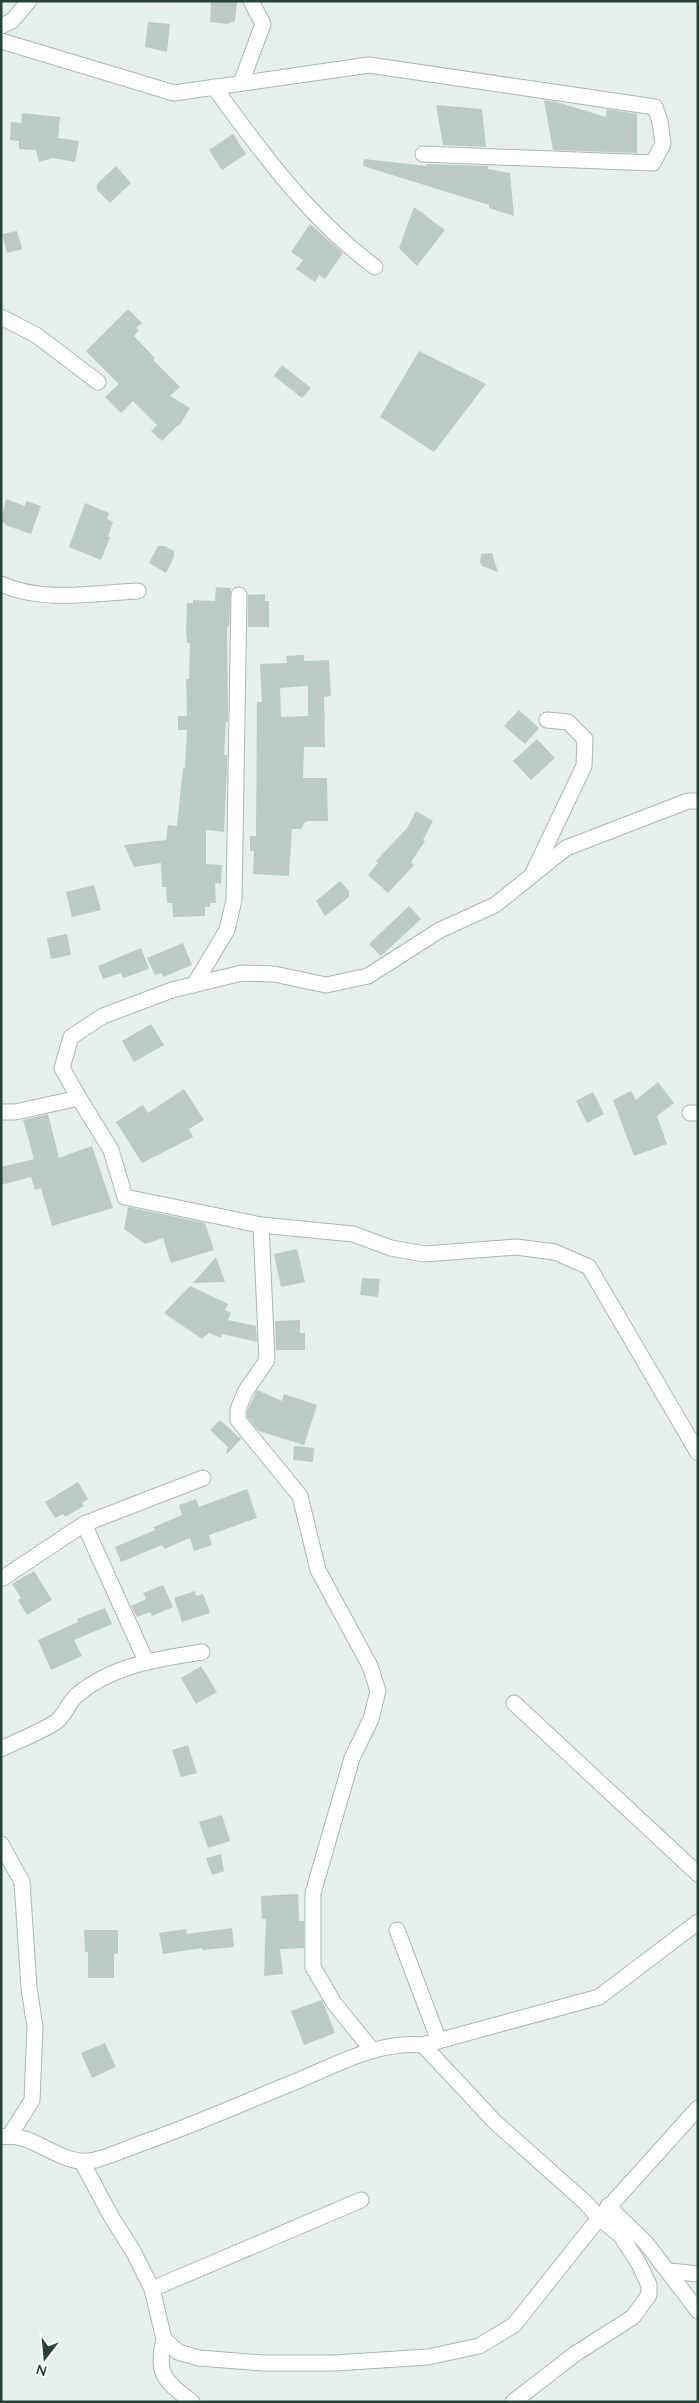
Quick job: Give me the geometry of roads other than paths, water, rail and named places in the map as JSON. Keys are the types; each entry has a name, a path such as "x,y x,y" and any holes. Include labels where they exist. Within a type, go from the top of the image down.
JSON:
{"street":[{"path":"1,26 12,21 29,1"},
{"path":"241,83 263,24 251,1"},
{"path":"1,41 174,93 369,65 655,107 660,121 663,144 653,163 423,154"},
{"path":"214,87 253,140 309,208 376,267"},
{"path":"1,317 36,335 98,382"},
{"path":"1,584 13,590 35,595 138,591"},
{"path":"194,985 228,930 234,900 239,595"},
{"path":"533,874 584,766 586,739 568,722 547,720"},
{"path":"698,801 688,801 566,848 495,905 440,930 368,976 326,985 274,974 242,973 172,990 103,1016 71,1036 62,1068 78,1098 111,1150 125,1197 261,1225 353,1234 391,1248 424,1254 516,1247 555,1252 589,1267 698,1453"},
{"path":"1,1112 15,1112 78,1098"},
{"path":"261,1225 267,1360 245,1392 238,1410 238,1420 300,1496 318,1570 370,1666 378,1691 371,1718 352,1758 313,1893 313,1967 334,2003 372,2050"},
{"path":"3,1578 84,1524 203,1478"},
{"path":"84,1524 146,1661"},
{"path":"1,1750 55,1722 66,1714 76,1696 111,1675 146,1661 202,1652"},
{"path":"514,1703 698,1874"},
{"path":"1,1844 22,1882 29,1988 35,2027 32,2100 6,2136 82,2162 94,2160 175,2132 372,2050 409,2044 423,2045 599,1997 698,1922"},
{"path":"397,1930 438,2041"},
{"path":"423,2045 495,2122 621,2236 649,2285 648,2295 633,2317 575,2354 513,2402"},
{"path":"164,2339 178,2352 199,2358 263,2363 334,2363 428,2357 479,2346 514,2325 608,2206 698,2108"},
{"path":"82,2162 112,2218 134,2251 152,2289 164,2339 160,2361 167,2383 192,2402"},
{"path":"152,2289 361,2200"},
{"path":"608,2206 646,2243 698,2311"},
{"path":"669,2271 698,2274"}]}
